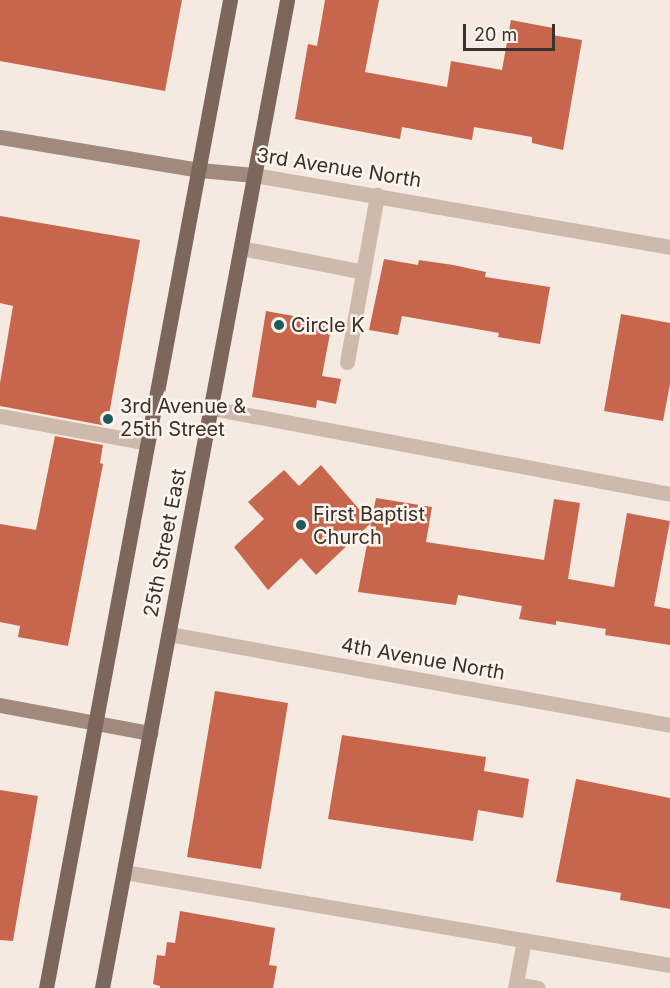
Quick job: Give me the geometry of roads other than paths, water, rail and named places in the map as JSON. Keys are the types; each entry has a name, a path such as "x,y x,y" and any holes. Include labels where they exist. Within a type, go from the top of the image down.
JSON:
{"main road":[{"name":"25th Street East","path":"46,988 230,0"},
{"name":"25th Street East","path":"102,988 287,0"},
{"name":"3rd Avenue North","path":"0,137 200,170 254,175"},
{"path":"0,705 150,733"}],"street":[{"name":"3rd Avenue North","path":"254,175 670,247"},
{"path":"347,362 377,195"},
{"path":"242,248 364,273"},
{"path":"212,408 670,494"},
{"path":"0,416 148,443"},
{"name":"4th Avenue North","path":"169,634 670,725"},
{"path":"124,872 670,965"},
{"path":"524,940 515,986 538,988"}],"place":[{"name":"Circle K","path":"279,325"},
{"name":"3rd Avenue & 25th Street","path":"108,419"},
{"name":"First Baptist Church","path":"301,525"}]}
